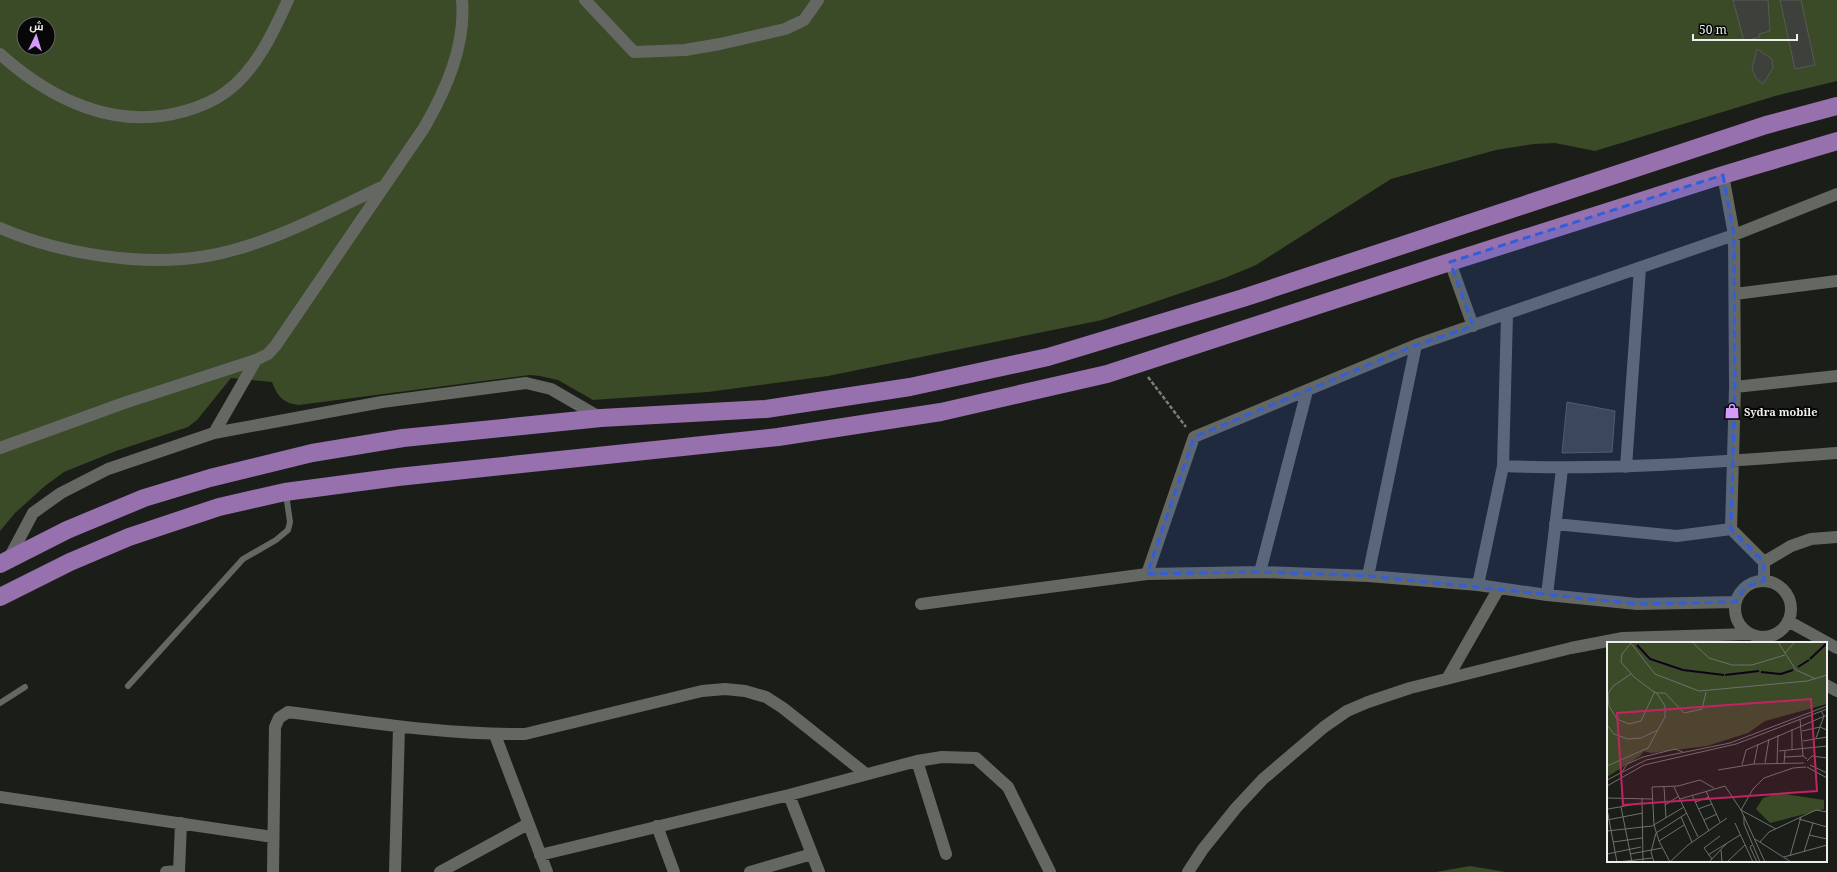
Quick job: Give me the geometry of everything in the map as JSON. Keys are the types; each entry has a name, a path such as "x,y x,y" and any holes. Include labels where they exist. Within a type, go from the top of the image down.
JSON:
{"main road":[{"path":"4,562 67,530 144,498 210,478 282,459 343,447 403,438 601,418 766,409 884,391 1048,357 1250,296 1766,125 1837,106"},
{"path":"0,597 70,562 129,537 219,508 286,492 398,477 778,436 890,420 941,412 1107,374 1450,262 1723,175 1837,141"},
{"path":"884,391 890,420"}],"street":[{"path":"0,54 45,87 71,101 94,110 112,116 137,118 167,116 198,107 226,92 248,71 271,36 288,0"},
{"path":"0,448 124,403 256,360 268,354 276,345 424,128 441,99 451,72 459,40 462,0"},
{"path":"585,0 634,52 685,50 785,29 804,20 818,0"},
{"path":"1723,175 1734,235 1735,387 1732,529 1764,562 1764,581"},
{"path":"0,228 19,236 90,254 132,258 175,259 208,255 243,246 282,233 383,187"},
{"path":"1147,574 1194,437 1416,345 1507,315 1734,235 1837,194"},
{"path":"1450,262 1473,326"},
{"path":"1626,467 1640,268"},
{"path":"1735,294 1837,281"},
{"path":"1478,585 1503,466 1507,315"},
{"path":"1368,576 1416,345"},
{"path":"214,433 256,360"},
{"path":"1735,387 1837,376"},
{"path":"4,562 33,512 61,493 108,470 214,433 382,402 526,383 551,389 601,418"},
{"path":"1260,572 1307,391"},
{"path":"1503,466 1562,469 1626,467 1837,453"},
{"path":"1547,595 1562,469"},
{"path":"1555,524 1677,536 1732,529"},
{"path":"1764,562 1791,546 1811,539 1837,537"},
{"path":"921,604 1147,574 1260,572 1368,576 1478,585 1547,595 1637,604 1736,602"},
{"path":"1188,872 1203,849 1236,808 1263,779 1324,727 1347,711 1368,702 1410,688 1571,648 1623,638 1757,638 1767,637 1776,634 1783,629 1791,612 1787,595 1777,585 1764,581 1754,582 1746,587 1736,602 1735,611 1737,620 1742,628 1757,638"},
{"path":"1447,679 1499,588"},
{"path":"1788,621 1826,642"},
{"path":"1827,642 1837,648"},
{"path":"1827,686 1837,691"},
{"path":"273,872 275,727 280,718 288,712 399,727 495,735 524,734 702,691 725,689 745,691 766,697 783,708 866,774"},
{"path":"395,872 399,727"},
{"path":"495,735 547,872"},
{"path":"540,855 789,795 917,761 942,757 976,758 1008,787 1050,872"},
{"path":"917,761 946,854"},
{"path":"789,795 819,872"},
{"path":"0,797 273,837"},
{"path":"166,872 179,871 181,823"},
{"path":"440,872 528,824"},
{"path":"657,826 674,872"},
{"path":"750,872 812,854"}],"lane":[{"path":"128,686 243,559 276,540 288,530 290,522 286,492"},
{"path":"0,703 26,687"}],"path":[{"path":"1138,364 1194,437"}],"highlighted area":[{"path":"1723,175 1734,235 1735,387 1731,529 1764,562 1764,581 1746,587 1736,602 1637,604 1368,576 1260,572 1147,574 1194,437 1416,345 1473,326 1450,262"}],"green space":[{"path":"0,0 1837,0 1837,81 1775,96 1595,151 1555,143 1534,144 1496,150 1391,179 1256,265 1225,278 1102,320 828,376 708,392 593,400 558,380 530,375 299,405 285,401 276,391 272,382 231,378 197,420 188,427 116,451 64,472 45,486 15,513 0,531"},
{"path":"1470,866 1506,872 1436,872"}],"building":[{"path":"1733,0 1768,0 1770,31 1759,34 1760,37 1744,41"},
{"path":"1780,0 1801,0 1815,65 1795,69"},
{"path":"1757,49 1772,59 1773,68 1763,84 1756,78 1752,68"},
{"path":"1567,402 1615,411 1612,452 1562,453"}],"place":[{"name":"Sydra mobile","path":"1732,411"}]}
